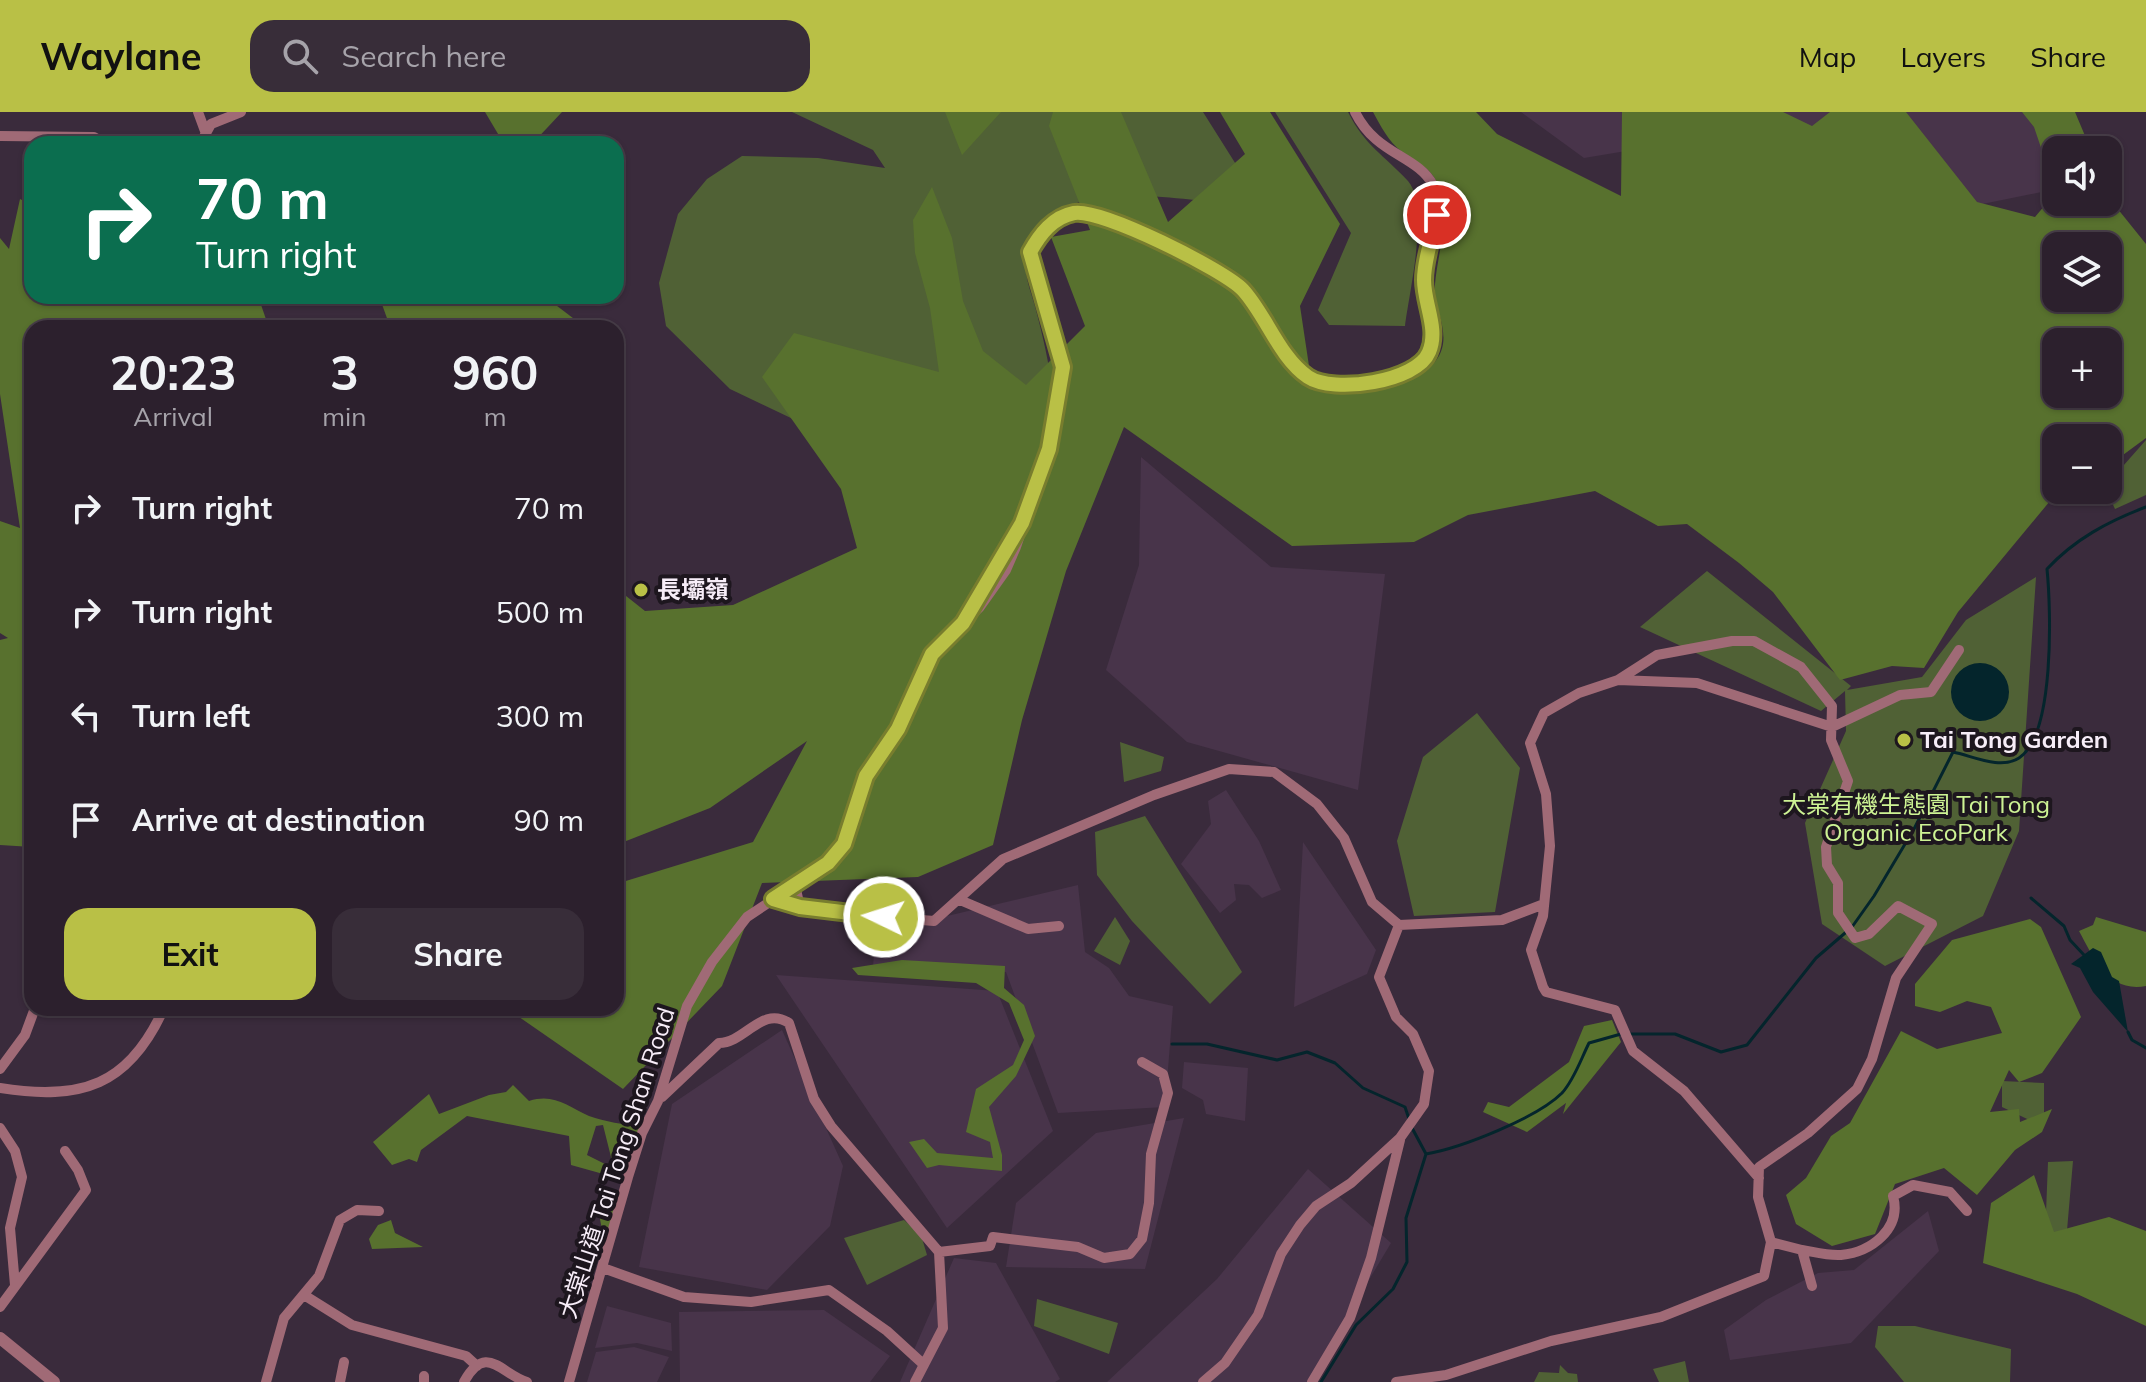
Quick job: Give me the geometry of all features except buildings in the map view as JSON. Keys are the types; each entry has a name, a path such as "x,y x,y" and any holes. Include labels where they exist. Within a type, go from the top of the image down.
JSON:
{"street":[{"path":"198,112 205,131"},
{"path":"203,136 211,124 241,112"},
{"name":"大棠山道 Tai Tong Shan Road","path":"569,1382 642,1133 658,1101 687,1006 712,962 747,917 828,863 844,844 866,776 898,729 932,654 963,623 1022,523 1049,449 1063,367 1030,252 1051,224 1073,213 1090,213 1132,226 1237,284 1294,363 1313,380 1342,384 1378,380 1410,371 1425,360 1433,333 1424,277 1437,215 1436,194 1422,172 1379,145 1363,128 1355,112"},
{"path":"0,136 24,136"},
{"path":"1396,1382 1447,1379 1551,1341 1661,1317 1764,1276 1771,1242 1758,1197 1759,1178 1759,1167 1808,1133 1857,1089 1872,1059 1896,978 1932,924 1898,906 1869,934 1855,938 1838,913 1838,883 1827,865 1826,847 1848,781 1833,749 1832,706 1801,667 1754,641 1732,641 1657,655 1618,680 1579,693 1544,713 1530,743 1546,794 1550,846 1544,904 1531,950 1546,992 1615,1010 1633,1051 1684,1091 1759,1178"},
{"path":"1618,680 1697,683 1832,727 1900,695 1931,692 1959,650"},
{"path":"773,899 800,907 934,921 1003,859 1154,795 1229,769 1274,772 1317,804 1344,838 1372,902 1399,925 1502,920 1544,904"},
{"path":"795,885 800,907"},
{"path":"960,900 1028,929 1059,926"},
{"path":"1203,1382 1225,1363 1258,1315 1281,1254 1300,1225 1316,1206 1351,1183 1400,1138 1424,1104 1429,1071 1413,1034 1396,1017 1379,977 1399,925"},
{"path":"0,1069 25,1035 32,1016"},
{"path":"0,1088 42,1093 99,1084 128,1065 159,1016"},
{"path":"658,1101 719,1043 730,1043 767,1017 780,1017 789,1023 814,1099 831,1126 939,1252 943,1328 922,1363 915,1382"},
{"path":"939,1252 990,1246 993,1237 1078,1247 1104,1258 1130,1254 1142,1239 1149,1203 1151,1154 1168,1093 1163,1074 1142,1062"},
{"path":"0,1128 15,1151 22,1177 10,1228 15,1285"},
{"path":"1312,1382 1350,1318 1371,1258 1400,1138"},
{"path":"0,1307 86,1190 78,1170 65,1151"},
{"path":"1771,1242 1840,1255 1868,1247 1888,1233 1896,1208 1893,1196 1913,1185 1950,1192 1967,1211"},
{"path":"266,1382 284,1318 319,1276 340,1220 357,1210 379,1211"},
{"path":"1802,1250 1812,1286"},
{"path":"603,1268 684,1297 751,1302 829,1290 887,1331 922,1363"},
{"path":"304,1295 352,1325 466,1356 477,1366"},
{"path":"0,1338 54,1382"},
{"path":"340,1382 344,1362"},
{"path":"464,1382 477,1366 498,1363 512,1377 527,1382"}],"shaded area":[{"path":"1521,112 1647,112 1656,146 1584,158"},
{"path":"1764,112 2036,112 2042,136 2042,192 1948,211"},
{"path":"1141,457 1271,567 1385,574 1358,790 1187,742 1106,670 1139,565"},
{"path":"1980,663 2000,672 2009,692 2000,712 1980,721 1960,712 1951,692 1960,672"},
{"path":"1226,790 1259,841 1281,890 1262,898 1249,885 1234,884 1236,900 1220,913 1181,864 1211,824 1208,801"},
{"path":"1303,842 1376,950 1367,974 1294,1007"},
{"path":"1078,885 1085,952 1109,968 1129,996 1173,1006 1165,1107 1058,1113 1006,972 873,969 875,933"},
{"path":"2093,948 2101,952 2112,977 2119,981 2128,1032 2093,992 2080,968 2071,964"},
{"path":"776,975 997,991 1053,1131 947,1228"},
{"path":"782,1030 843,1166 830,1226 767,1290 639,1267 672,1104"},
{"path":"1184,1062 1248,1068 1245,1121 1206,1114 1203,1100 1182,1088"},
{"path":"1184,1118 1145,1269 1006,1267 1016,1203 1096,1133"},
{"path":"1308,1169 1391,1243 1308,1382 1107,1382 1217,1279"},
{"path":"1928,1211 1939,1251 1851,1343 1730,1360 1724,1330 1766,1300 1818,1273 1854,1270"},
{"path":"954,1258 996,1263 1060,1379 1055,1382 900,1382"},
{"path":"607,1306 671,1323 672,1351 637,1343 595,1348"},
{"path":"824,1310 890,1356 870,1382 680,1382 679,1312"},
{"path":"634,1347 669,1357 657,1382 587,1382 596,1352"}],"green space":[{"path":"485,112 562,112 540,136 499,136"},
{"path":"792,112 1203,112 1249,185 1238,205 1178,198 1108,197 1077,203 1051,216 1033,237 1026,268 1052,389 858,450 730,389 666,326 659,283 678,214 707,179 742,156 818,158 885,168 873,150"},
{"path":"945,112 1001,112 962,155"},
{"path":"1053,112 1121,112 1168,222 1245,154 1220,112 1270,112 1340,224 1300,306 1312,386 1346,391 1388,387 1424,372 1437,360 1443,344 1435,292 1443,212 1437,181 1393,143 1373,112 1476,112 1497,134 1621,196 1622,112 1783,112 1812,126 1830,112 1906,112 1977,202 2035,217 2042,209 2042,216 2122,214 2146,244 2146,438 2122,456 2122,424 2042,424 2042,504 2048,504 1958,612 1924,668 1892,666 1840,680 1773,592 1739,563 1687,524 1658,526 1595,491 1468,515 1414,542 1292,546 1124,427 1066,571 1022,720 993,845 918,877 762,883 722,986 623,1089 518,1016 624,1016 624,882 753,842 807,741 710,808 624,842 624,594 645,611 733,605 857,548 841,489 762,377 794,333 939,372 930,308 915,253 913,220 932,187 952,238 963,301 983,351 1026,385 1085,326 1051,237 1090,230 1049,126"},
{"path":"1275,112 1348,112 1368,142 1408,181 1414,193 1418,229 1405,326 1329,325 1318,310 1351,233"},
{"path":"2022,112 2075,112 2085,136 2042,136 2042,151 2034,127"},
{"path":"20,199 24,201 24,304 261,304 266,320 24,320 24,846 0,845 0,640 8,638 0,633 0,521 20,528 0,394 0,238 9,249"},
{"path":"382,304 554,304 576,320 388,320"},
{"path":"2146,440 2146,495 2115,509 2113,504 2122,504 2122,467"},
{"name":"大棠有機生態園 Tai Tong Organic EcoPark","path":"1707,571 1851,686 1847,690 1922,677 1966,620 2036,577 2019,831 1983,916 1885,966 1822,924 1805,823 1846,731 1845,691 1821,711 1640,627"},
{"path":"1477,713 1520,768 1495,912 1414,916 1397,841 1423,757"},
{"path":"1120,742 1164,757 1161,771 1124,782"},
{"path":"1145,816 1242,972 1210,1004 1132,921 1097,875 1095,832"},
{"path":"1115,917 1130,941 1120,965 1094,951"},
{"path":"2096,917 2146,932 2146,986 2122,984 2112,979 2097,963 2079,931 2093,925"},
{"path":"2030,919 2041,927 2081,1017 2042,1073 2019,1082 2009,1070 1990,1112 2019,1109 2020,1122 2052,1109 2042,1132 2015,1150 1977,1195 1944,1168 1895,1184 1875,1234 1832,1246 1796,1224 1786,1195 1806,1178 1831,1136 1850,1123 1901,1031 1937,1049 2002,1033 1991,1007 1967,1001 1940,1012 1915,1006 1915,984 1952,940"},
{"path":"902,960 1005,966 1004,988 1024,1005 1035,1036 1016,1076 989,1107 1002,1155 1002,1171 939,1165 927,1168 909,1142 924,1139 937,1153 993,1158 990,1142 966,1132 976,1089 1013,1065 1024,1040 1009,1003 976,983 858,975 852,968"},
{"path":"1612,1020 1621,1042 1563,1114 1566,1103 1527,1132 1483,1112 1488,1102 1509,1107 1569,1062 1584,1026"},
{"path":"2002,1081 2044,1083 2044,1127 2002,1107"},
{"path":"513,1085 529,1101 553,1100 595,1118 640,1127 630,1147 627,1165 612,1161 603,1125 596,1126 587,1155 617,1170 614,1177 571,1165 569,1136 467,1116 421,1150 417,1162 409,1159 392,1165 373,1142 429,1094 439,1114 489,1095 506,1092"},
{"path":"2073,1161 2066,1242 2045,1238 2048,1162"},
{"path":"2034,1175 2054,1232 2109,1217 2146,1231 2146,1326 2077,1294 1983,1263 1991,1203"},
{"path":"614,1189 615,1217 604,1240 599,1214"},
{"path":"391,1220 395,1233 423,1247 372,1249 369,1239 378,1225"},
{"path":"904,1220 921,1235 927,1255 867,1285 844,1238"},
{"path":"1037,1299 1118,1323 1109,1354 1034,1326"},
{"path":"1878,1326 1915,1326 2011,1349 2010,1382 1904,1382 1875,1347"},
{"path":"1685,1361 1689,1382 1659,1382 1653,1369"},
{"path":"1560,1365 1568,1373 1577,1374 1578,1382 1534,1382 1539,1372 1559,1373"}],"waterway":[{"path":"1629,1034 1675,1034 1721,1052 1747,1045 1816,958 1852,927 1874,896 1914,829 1953,752 2003,763 2019,758 2031,745 2045,699 2048,670 2047,569 2092,532 2146,507"},
{"path":"2031,898 2064,926 2070,940 2084,955"},
{"path":"2128,1032 2132,1040 2146,1048"},
{"path":"1426,1154 1478,1139 1550,1103 1574,1076 1589,1043 1621,1034"},
{"path":"1172,1044 1207,1044 1277,1060 1307,1052 1335,1063 1363,1088 1405,1107 1409,1119"},
{"path":"1321,1382 1356,1325 1393,1289 1407,1262 1406,1218 1426,1154 1411,1126"}],"place":[{"name":"長壩嶺","path":"641,590"},
{"name":"Tai Tong Garden","path":"1904,740"}],"route":[{"path":"884,917 836,913 779,903 773,899 828,863 844,844 866,776 898,729 932,654 963,623 1022,523 1049,449 1063,367 1030,252 1040,234 1051,224 1073,213 1090,213 1132,226 1237,284 1301,371 1319,382 1342,384 1405,373 1418,367 1428,355 1433,333 1424,277 1437,215"}]}
